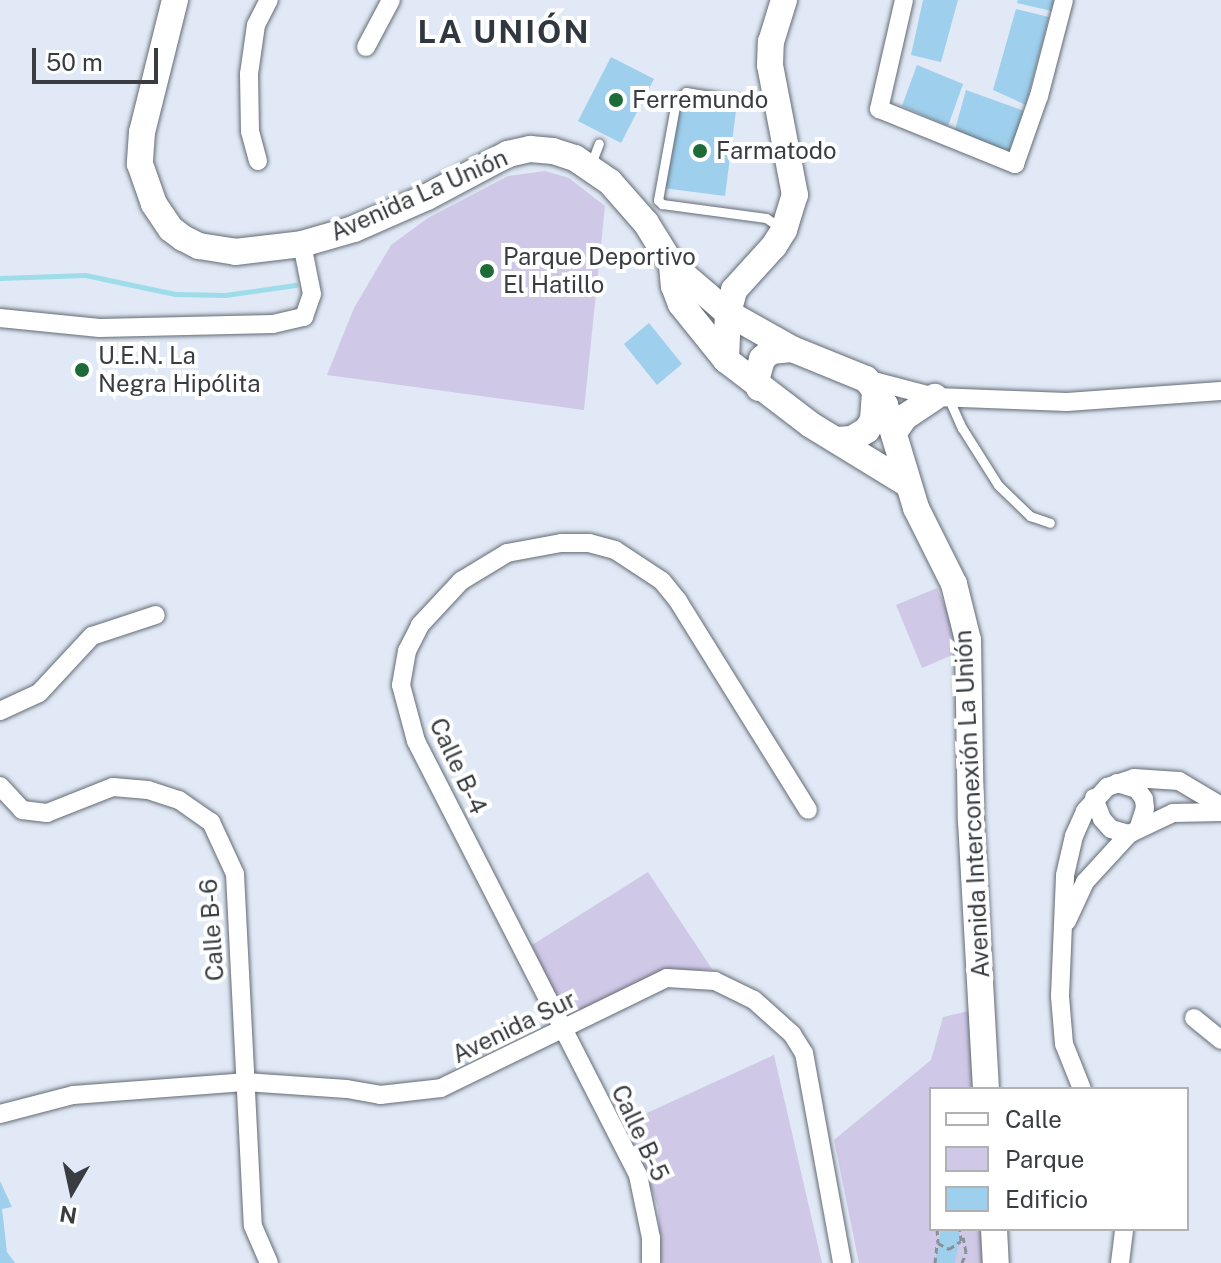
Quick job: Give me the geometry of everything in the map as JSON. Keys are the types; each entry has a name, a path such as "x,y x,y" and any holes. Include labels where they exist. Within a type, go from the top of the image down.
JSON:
{"street":[{"name":"Avenida La Unión","path":"175,0 140,149 142,177 154,204 171,229 199,246 235,252 302,244 354,229 427,197 508,154 530,149 594,155 672,265 728,313 792,349 871,384 942,397 1067,402 1221,391"},
{"path":"258,161 250,131 249,74 256,25 269,0"},
{"path":"366,47 391,0"},
{"path":"726,360 728,313 734,290 784,230 795,195 770,65 771,42 784,0"},
{"path":"904,0 879,109 1015,164 1039,96 1064,0"},
{"path":"0,318 100,328 273,324 304,317 312,294 302,244"},
{"name":"Avenida La Unión","path":"672,265 674,286 681,304 726,360 759,388 906,483"},
{"path":"759,388 757,377 762,359 771,351 792,349"},
{"path":"871,384 894,432 906,483"},
{"path":"837,440 852,439 867,430 873,420 871,384"},
{"path":"894,432 905,417 942,397"},
{"name":"Avenida Interconexión La Unión","path":"906,483 954,584 968,640 971,821 986,1087"},
{"name":"Calle B-4","path":"562,1030 416,741 406,712 401,685 407,651 420,625 461,581 507,553 561,543 589,543 615,550 637,562 662,581 678,601 808,810"},
{"path":"0,711 39,693 92,636 156,615"},
{"path":"1081,1087 1064,1044 1061,935 1065,875 1074,836 1094,798 1117,783 1134,778 1179,781 1221,809"},
{"path":"1061,935 1085,882 1134,831 1145,808 1144,799 1137,789 1117,783"},
{"name":"Calle B-6","path":"0,786 22,810 47,813 113,787 148,790 179,800 211,822 235,874 245,1082"},
{"path":"1094,798 1102,819 1111,829 1134,831 1173,813 1221,809"},
{"name":"Avenida Sur","path":"0,1114 73,1095 245,1082 347,1089 380,1095 416,1093 469,1077 667,978 715,981 754,1000 792,1034 804,1053 842,1263"},
{"path":"1194,1018 1221,1040"},
{"name":"Calle B-5","path":"562,1030 638,1175 649,1223 651,1263"},
{"path":"245,1082 253,1226 269,1263"},
{"path":"994,1231 996,1263"},
{"path":"1120,1263 1124,1231"}],"lane":[{"path":"741,101 686,92 676,101 658,190 662,204 766,218 784,230"},
{"path":"942,397 998,485 1030,516 1050,523"}],"path":[{"path":"935,1263 936,1231"},
{"path":"938,1243 949,1249 956,1247 962,1231"},
{"path":"962,1231 969,1263"},
{"path":"962,1263 966,1252"}],"green space":[{"name":"Parque Deportivo El Hatillo","path":"545,171 569,178 605,206 584,410 327,375 354,308 391,245 428,218 508,176"},
{"path":"937,588 964,650 922,668 896,605"},
{"path":"648,872 712,969 665,973 566,1019 532,945"},
{"path":"969,1011 973,1087 929,1087 929,1231 982,1231 985,1263 859,1263 834,1140 931,1060 943,1017"},
{"path":"774,1055 822,1263 661,1263 658,1207 625,1123"}],"building":[{"path":"923,0 958,0 941,62 911,55"},
{"path":"1018,0 1055,0 1052,11 1017,3"},
{"path":"1016,9 1049,17 1026,105 993,90"},
{"name":"Ferremundo","path":"611,57 654,79 621,143 578,121"},
{"path":"917,65 963,84 948,126 902,106"},
{"path":"966,90 1024,111 1013,152 954,133"},
{"name":"Farmatodo","path":"688,95 737,103 725,196 663,188 678,104"},
{"path":"649,323 682,364 657,385 624,344"},
{"path":"0,1181 12,1207 2,1209 7,1252 15,1263 0,1263"},
{"path":"941,1231 959,1231 955,1263 935,1263"}],"waterway":[{"path":"0,278 85,275 175,294 225,295 295,285"}],"place":[{"name":"Ferremundo","path":"616,100"},
{"name":"Farmatodo","path":"700,151"},
{"name":"Parque Deportivo El Hatillo","path":"487,271"},
{"name":"U.E.N. La Negra Hipólita","path":"82,370"}],"district":[{"name":"LA UNIÓN","path":"504,32"}]}
